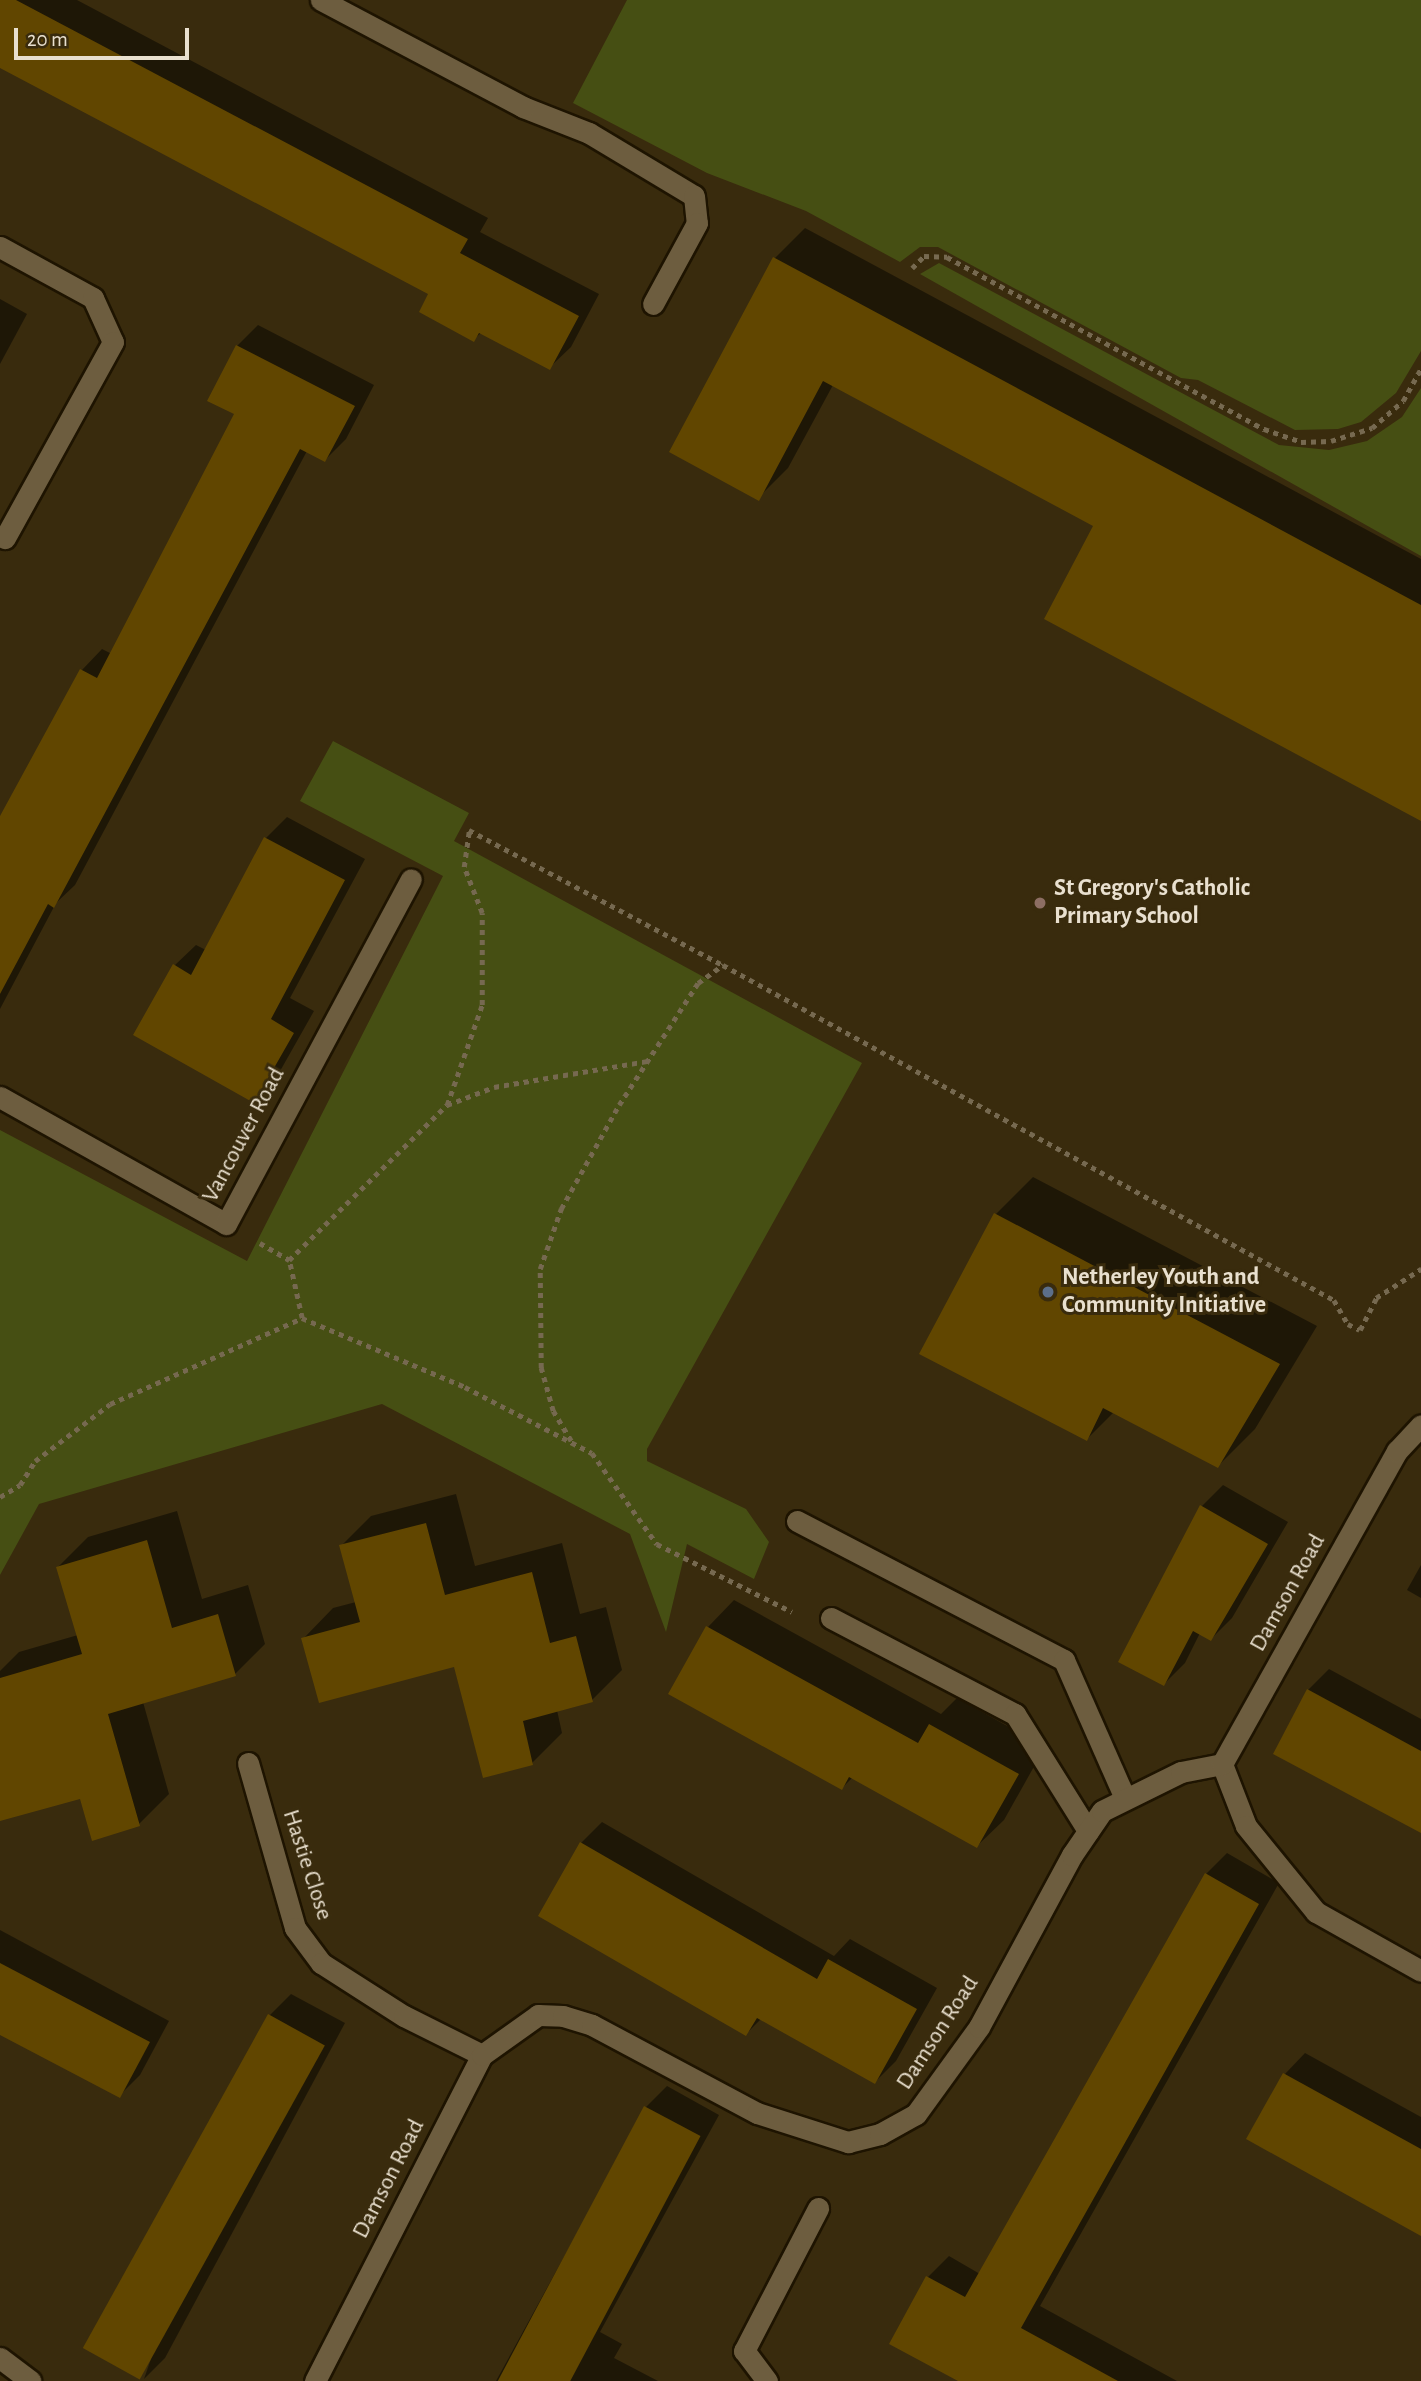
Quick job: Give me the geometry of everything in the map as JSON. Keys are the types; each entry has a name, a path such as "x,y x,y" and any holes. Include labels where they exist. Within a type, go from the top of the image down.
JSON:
{"street":[{"path":"321,0 523,107 589,133 694,196 696,223 653,304"},
{"path":"0,247 93,298 113,342 5,538"},
{"name":"Vancouver Road","path":"0,1097 226,1224 411,879"},
{"name":"Damson Road","path":"315,2381 482,2055 538,2015 563,2016 592,2025 758,2112 848,2142 880,2134 916,2113 979,2027 1087,1831 1102,1811 1124,1796 1181,1772 1222,1764 1397,1451 1421,1425"},
{"path":"797,1521 1064,1660 1124,1796"},
{"path":"831,1618 1015,1714 1087,1831"},
{"name":"Hastie Close","path":"248,1763 295,1928 321,1963 404,2016 482,2055"},
{"path":"1222,1764 1246,1826 1316,1912 1421,1971"},
{"path":"766,2381 744,2351 818,2208"},
{"path":"0,2358 30,2381"}],"path":[{"path":"912,268 924,256 947,257 1264,429 1301,442 1331,442 1373,428 1403,401 1421,369"},
{"path":"447,1105 482,1005 482,913 464,867 470,830 723,965 1334,1300 1348,1324 1360,1330 1376,1297 1421,1269"},
{"path":"571,1441 553,1411 541,1368 541,1269 561,1209 648,1061 698,983 723,965"},
{"path":"302,1318 289,1259 447,1105 494,1087 648,1061"},
{"path":"0,1497 20,1485 35,1461 110,1404 302,1318 465,1387 592,1452 657,1544 806,1619"}],"green space":[{"path":"627,0 1421,0 1421,351 1396,393 1361,422 1338,429 1295,430 1198,380 1181,378 938,247 920,247 900,262 806,211 707,173 573,103"},
{"path":"939,263 1279,445 1329,450 1367,441 1402,417 1421,388 1421,556 920,274"},
{"path":"333,741 469,813 454,841 862,1063 647,1449 647,1461 746,1509 769,1542 754,1579 687,1544 666,1632 630,1534 382,1404 39,1504 0,1575 0,1130 247,1261 443,876 300,801"}],"building":[{"path":"0,0 16,0 468,239 460,253 579,316 550,370 479,333 474,342 419,312 428,294 0,68"},
{"path":"773,257 1421,605 1421,821 1044,619 1093,526 823,381 759,501 669,452"},
{"path":"236,345 355,406 325,462 300,449 54,908 48,904 0,994 0,816 80,669 97,678 234,414 207,401"},
{"path":"264,837 345,880 271,1019 294,1033 254,1103 133,1035 173,964 191,975"},
{"name":"Netherley Youth and Community Initiative","path":"994,1213 1280,1364 1218,1468 1103,1408 1087,1441 919,1354"},
{"path":"1200,1505 1268,1544 1211,1641 1193,1631 1164,1686 1118,1662"},
{"path":"426,1523 445,1595 532,1572 550,1643 576,1636 593,1702 523,1721 533,1765 483,1778 454,1667 319,1703 301,1638 360,1622 339,1545"},
{"path":"147,1540 172,1628 218,1614 236,1676 108,1714 140,1826 92,1841 80,1799 0,1821 0,1678 82,1654 56,1567"},
{"path":"706,1626 918,1743 929,1724 1019,1774 977,1848 849,1777 842,1790 668,1694"},
{"path":"1307,1689 1421,1751 1421,1833 1273,1754"},
{"path":"580,1842 817,1979 828,1959 917,2009 875,2084 757,2018 746,2036 538,1916"},
{"path":"1205,1873 1259,1904 1021,2328 1118,2381 958,2381 889,2344 926,2276 965,2297"},
{"path":"0,1963 150,2042 120,2098 0,2035"},
{"path":"268,2014 325,2046 140,2380 83,2348"},
{"path":"1283,2073 1421,2149 1421,2236 1246,2139"},
{"path":"644,2106 701,2136 570,2381 498,2381"}],"place":[{"name":"St Gregory's Catholic Primary School","path":"1040,903"},
{"name":"Netherley Youth and Community Initiative","path":"1048,1292"}]}
